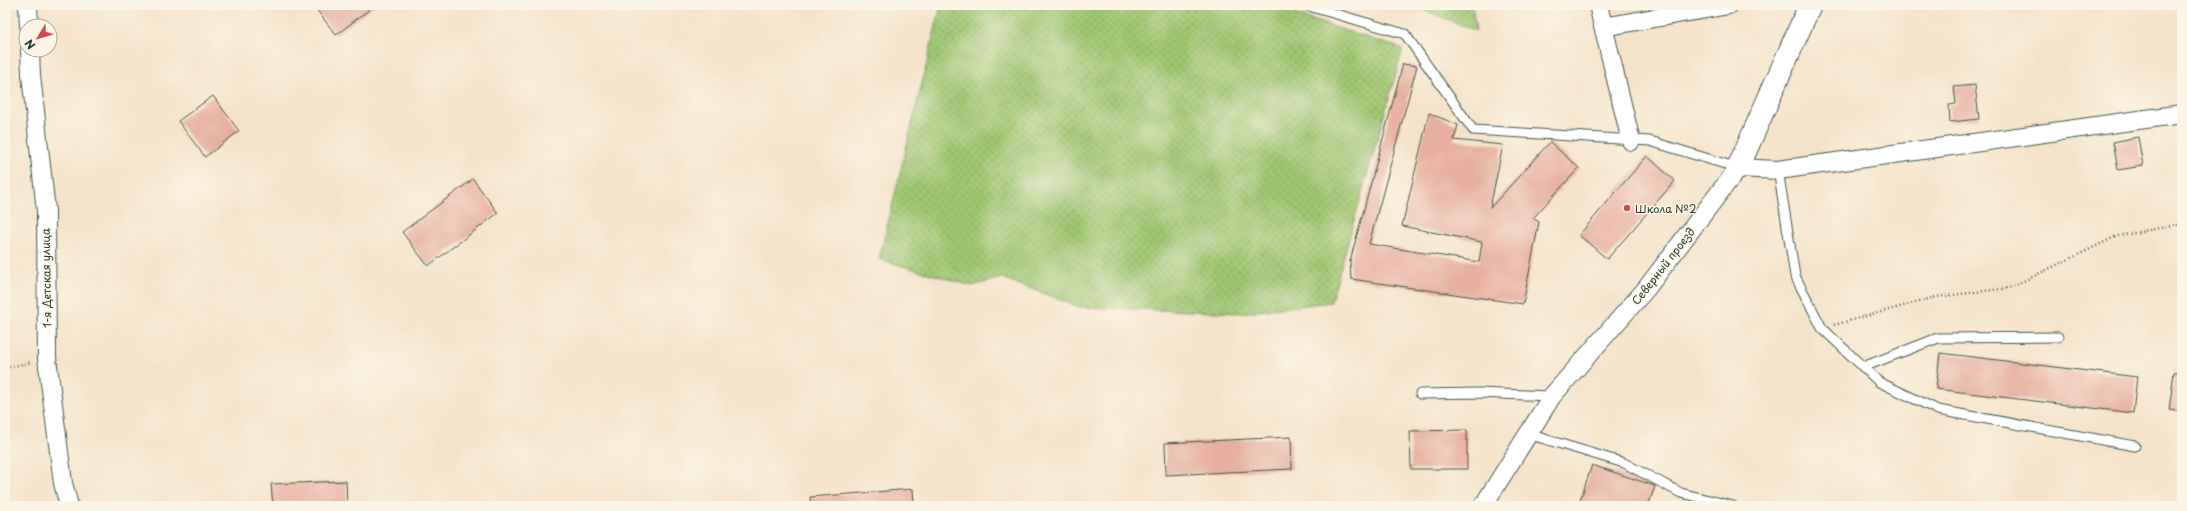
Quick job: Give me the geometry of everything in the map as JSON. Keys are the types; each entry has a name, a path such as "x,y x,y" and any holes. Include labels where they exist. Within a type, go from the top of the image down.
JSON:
{"street":[{"path":"28,5 29,18"},
{"path":"1598,5 1631,141"},
{"path":"1603,27 1729,5"},
{"name":"Северный проезд","path":"1483,506 1552,396 1646,289 1738,168 1810,5"},
{"name":"1-я Детская улица","path":"30,58 46,211 47,358 63,483 69,506"},
{"path":"1738,168 1778,170 2182,114"}],"lane":[{"path":"1305,5 1405,34 1473,130 1650,142 1738,168"},
{"path":"1778,170 1795,276 1822,328 1879,382 1938,410 2135,446"},
{"path":"1863,367 1938,338 2058,337"},
{"path":"1420,394 1479,393 1552,396"},
{"path":"1528,434 1624,463 1681,493 1733,506"}],"path":[{"path":"1822,328 1936,297 2009,288 2117,236 2182,224"},
{"path":"5,368 47,358"}],"green space":[{"path":"941,5 1266,5 1403,49 1331,302 1241,313 1079,307 1002,278 972,286 879,259"},
{"path":"1411,5 1472,5 1476,31"}],"building":[{"path":"313,5 375,5 336,35"},
{"path":"1403,64 1417,66 1369,244 1479,262 1482,242 1402,226 1429,113 1458,125 1454,140 1503,145 1490,208 1550,142 1579,168 1533,218 1539,222 1523,304 1351,279 1350,261"},
{"path":"1975,85 1979,119 1950,122 1949,105 1956,104 1954,87"},
{"path":"213,96 239,131 205,157 178,121"},
{"path":"2138,137 2143,166 2118,170 2113,142"},
{"name":"Школа №2","path":"1647,156 1675,181 1607,259 1579,235"},
{"path":"473,179 498,213 428,266 402,232"},
{"path":"1940,353 2137,377 2133,413 1936,389"},
{"path":"2174,372 2182,372 2182,412 2169,410"},
{"path":"1467,430 1467,469 1411,469 1410,431"},
{"path":"1291,437 1292,469 1166,475 1165,443"},
{"path":"1592,465 1655,486 1648,506 1578,506"},
{"path":"346,481 347,506 273,506 271,484"},
{"path":"913,489 914,506 811,506 810,497"}],"place":[{"name":"Школа №2","path":"1627,208"}]}
